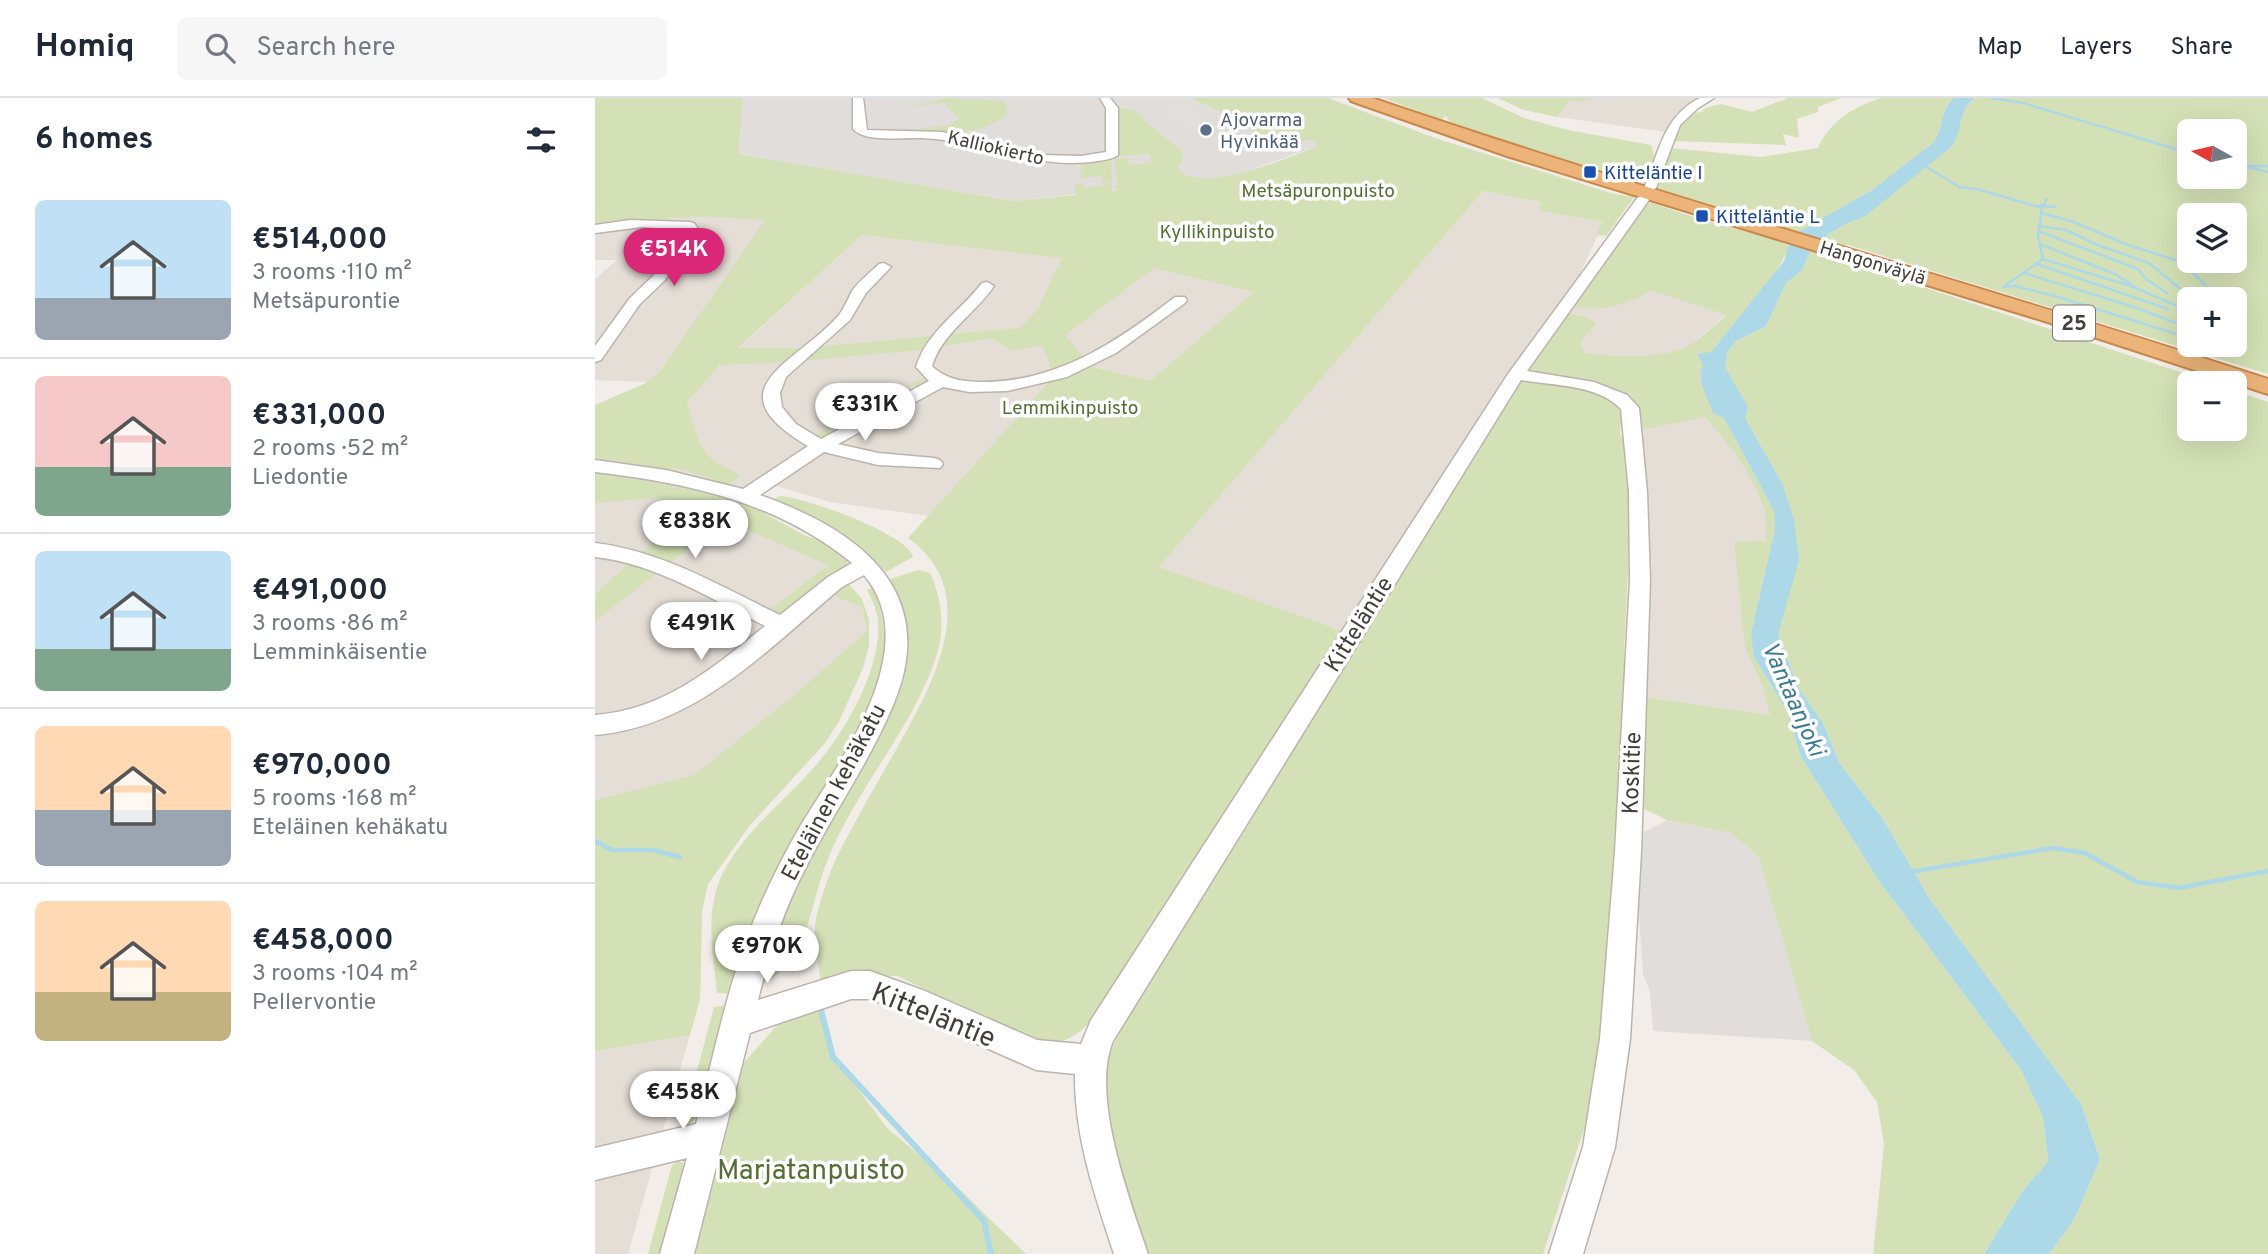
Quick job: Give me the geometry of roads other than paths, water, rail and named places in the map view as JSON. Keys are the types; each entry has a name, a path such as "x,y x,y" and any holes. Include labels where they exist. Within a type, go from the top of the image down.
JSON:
{"highway":[{"name":"Hangonväylä","path":"1357,98 1513,152 2062,319 2268,387"}],"street":[{"name":"Kalliokierto","path":"858,98 859,129 864,133 942,135 1042,159 1081,160 1112,155 1112,108 1105,98"},
{"name":"Kitteläntie","path":"1131,1254 1108,1183 1095,1119 1091,1060 1102,1031 1516,374 1646,194 1677,118 1691,105 1709,98"},
{"path":"595,229 629,225 676,225 689,226 692,230 660,277 635,301 595,357"},
{"path":"884,267 860,291 845,317 787,366 774,386 772,408 790,428 821,446 878,459 934,464"},
{"path":"987,286 978,300 926,354 924,367 929,374 941,381 963,387 992,388 1023,385 1066,372 1115,349 1180,300"},
{"name":"Koskitie","path":"1516,374 1592,387 1622,397 1630,408 1639,492 1639,607 1628,852 1615,1039 1599,1147 1566,1254"},
{"path":"743,496 821,446 941,381"},
{"name":"Eteläinen kehäkatu","path":"595,466 672,478 743,496 814,526 867,564 885,594 893,615 896,649 889,684 866,736 787,875 768,918 677,1254"},
{"path":"595,550 608,550 655,564 781,625"},
{"path":"595,725 632,719 666,708 689,696 835,582 867,564"},
{"name":"Kitteläntie","path":"738,1022 825,992 851,985 870,985 915,1001 1036,1055 1091,1060"},
{"path":"595,1164 709,1137"}],"water":[{"path":"1954,98 1975,98 1962,116 1951,147 1864,217 1845,224 1818,241 1795,234 1872,190 1934,142 1946,108"},
{"name":"Vantaanjoki","path":"1773,236 1812,247 1802,270 1786,283 1766,326 1736,341 1727,353 1725,367 1748,407 1745,418 1782,483 1794,520 1799,560 1778,634 1798,687 1823,723 1840,764 1883,819 1929,898 2081,1104 2100,1159 2075,1218 2049,1254 1984,1254 2022,1192 2048,1161 2043,1117 2021,1070 1879,881 1801,757 1788,713 1754,657 1751,633 1775,529 1774,511 1724,418 1713,413 1701,383 1703,365 1697,354 1711,352 1784,261 1789,245"}],"waterway":[{"path":"1991,98 2023,103 2177,149"},
{"path":"1922,164 1959,187 1977,189 2042,208 2041,213"},
{"path":"2248,166 2268,166"},
{"path":"2247,167 2268,172"},
{"path":"2038,206 2044,205 2047,199"},
{"path":"2042,206 2055,207"},
{"path":"2040,226 2041,213"},
{"path":"2041,213 2074,222 2125,244 2182,262 2207,287"},
{"path":"2039,231 2040,226"},
{"path":"2040,226 2066,230 2100,246 2149,263 2178,287"},
{"path":"2039,231 2138,269 2146,279 2167,293"},
{"path":"2039,231 2043,259"},
{"path":"2040,244 2117,275 2130,284"},
{"path":"2003,287 2043,259"},
{"path":"2043,259 2134,287 2177,306"},
{"path":"2037,264 2168,309"},
{"path":"2024,273 2137,308 2177,323"},
{"path":"2004,287 2015,286 2055,296 2177,334"},
{"path":"595,841 612,850 653,850 680,857"},
{"path":"1910,872 2053,848 2085,853 2137,882 2179,888 2268,871"},
{"path":"820,1006 833,1057 984,1221 991,1254"}],"place":[{"name":"Ajovarma Hyvinkää","path":"1206,130"},
{"name":"Kitteläntie I","path":"1590,172"},
{"name":"Kitteläntie L","path":"1702,216"}],"park label":[{"name":"Metsäpuronpuisto","path":"1318,190"},
{"name":"Kyllikinpuisto","path":"1217,231"},
{"name":"Lemmikinpuisto","path":"1070,407"},
{"name":"Marjatanpuisto","path":"811,1169"}]}
